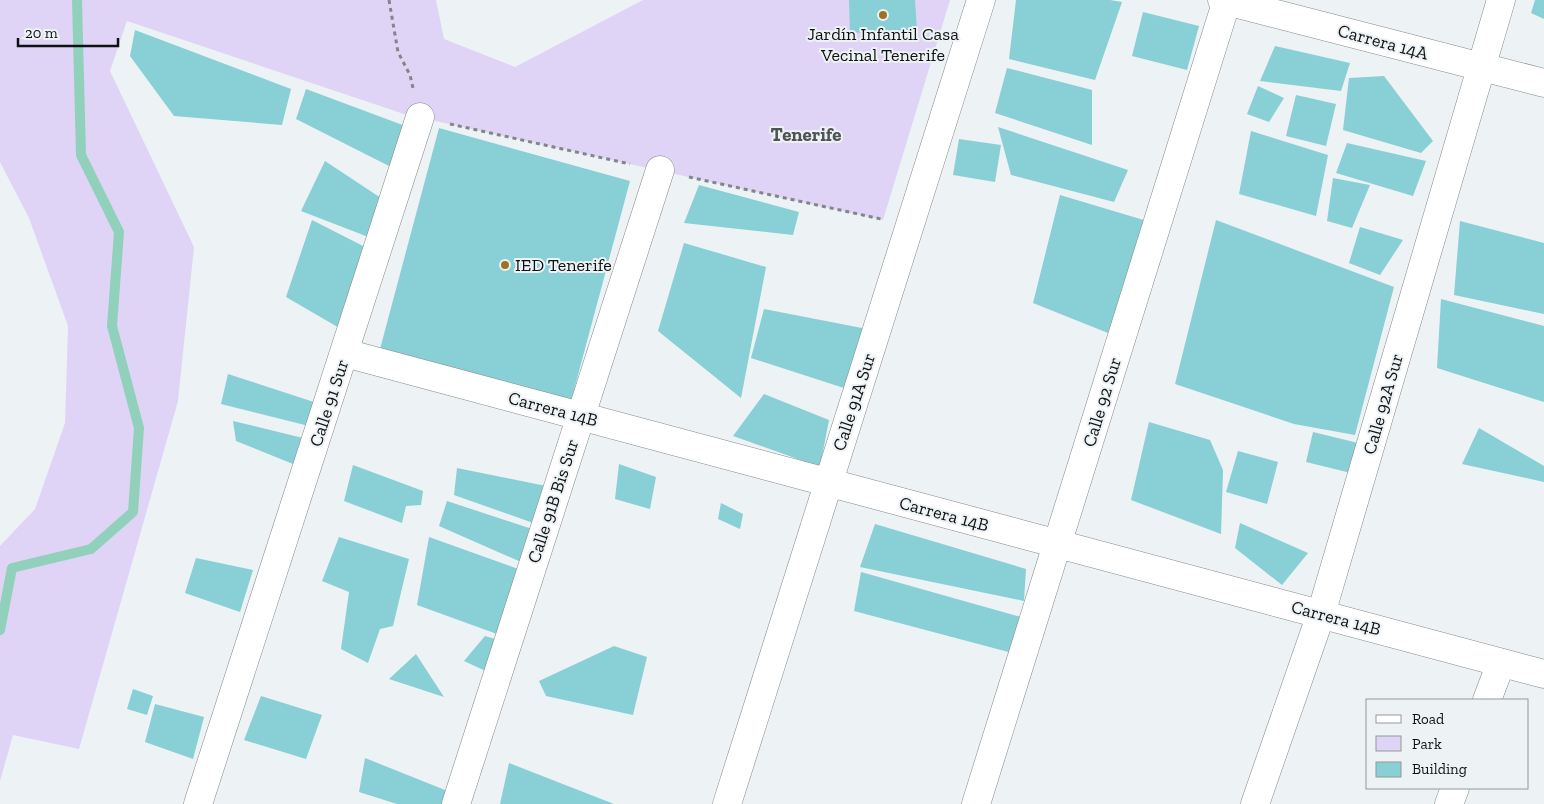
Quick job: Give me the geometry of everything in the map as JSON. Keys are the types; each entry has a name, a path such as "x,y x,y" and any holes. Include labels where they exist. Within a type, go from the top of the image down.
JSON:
{"street":[{"name":"Calle 91A Sur","path":"727,804 981,0"},
{"name":"Carrera 14A","path":"1225,0 1544,83"},
{"name":"Calle 92 Sur","path":"976,804 1225,0"},
{"name":"Calle 92A Sur","path":"1254,804 1321,614 1501,0"},
{"name":"Calle 91 Sur","path":"198,804 420,117"},
{"name":"Calle 91B Bis Sur","path":"456,804 660,170"},
{"name":"Carrera 14B","path":"345,353 1544,674"},
{"path":"1487,699 1501,663"},
{"path":"1449,804 1455,789"}],"path":[{"path":"389,0 398,52 410,75 420,117"}],"green space":[{"path":"0,0 436,0 444,39 515,67 643,0 950,0 883,220 404,114 127,21 110,71 194,247 178,401 79,749 13,735 0,781 0,546 35,509 65,423 68,326 29,218 0,162"}],"building":[{"name":"Jardín Infantil Casa Vecinal Tenerife","path":"849,0 915,0 917,30 850,33"},
{"path":"1016,0 1110,0 1122,2 1095,80 1009,59"},
{"path":"1535,0 1544,0 1544,19 1531,13"},
{"path":"1143,12 1199,26 1187,70 1132,56"},
{"path":"135,30 291,89 282,125 174,116 130,56"},
{"path":"1275,46 1350,63 1341,91 1260,81"},
{"path":"1007,68 1092,90 1092,145 995,113"},
{"path":"1384,76 1433,141 1421,153 1343,130 1349,78"},
{"path":"1258,86 1284,98 1269,122 1247,114"},
{"path":"306,89 408,127 391,167 296,119"},
{"path":"1296,95 1336,104 1326,146 1286,136"},
{"path":"998,127 1128,170 1114,202 1011,175"},
{"name":"IED Tenerife","path":"439,128 630,181 571,401 380,349"},
{"path":"1251,131 1328,155 1316,216 1239,194"},
{"path":"959,139 1001,145 995,182 953,175"},
{"path":"1347,143 1426,161 1413,196 1336,173"},
{"path":"325,161 387,202 371,238 301,211"},
{"path":"1333,178 1370,185 1352,228 1327,221"},
{"path":"699,185 799,212 793,235 684,223"},
{"path":"1060,195 1147,221 1108,333 1033,303"},
{"path":"312,220 369,249 341,329 286,297"},
{"path":"1216,220 1394,287 1355,435 1294,424 1175,384"},
{"path":"1460,221 1544,243 1544,314 1454,295"},
{"path":"1360,227 1403,240 1380,275 1349,263"},
{"path":"684,243 766,267 741,398 658,331"},
{"path":"1441,299 1544,326 1544,402 1437,368"},
{"path":"764,309 867,329 847,389 751,358"},
{"path":"228,374 317,403 309,426 221,404"},
{"path":"764,394 829,420 820,467 733,436"},
{"path":"233,421 307,439 298,466 236,441"},
{"path":"1149,422 1210,440 1223,470 1221,534 1131,500"},
{"path":"1479,428 1544,466 1544,482 1462,464"},
{"path":"1313,432 1358,443 1351,473 1306,462"},
{"path":"1238,451 1278,462 1267,504 1226,492"},
{"path":"619,464 656,477 650,509 615,499"},
{"path":"353,465 423,491 421,505 406,506 402,523 344,501"},
{"path":"457,468 546,486 536,524 454,495"},
{"path":"447,501 532,529 521,562 439,526"},
{"path":"721,503 743,514 740,529 718,519"},
{"path":"1240,523 1308,553 1282,585 1235,548"},
{"path":"875,524 1026,569 1024,601 860,567"},
{"path":"339,537 409,559 393,626 380,629 368,663 341,649 349,592 322,581"},
{"path":"429,537 521,570 497,634 417,605"},
{"path":"196,558 253,570 240,612 185,593"},
{"path":"861,572 1028,619 1016,654 854,611"},
{"path":"485,636 505,642 492,674 464,661"},
{"path":"614,646 647,657 633,715 546,696 539,681"},
{"path":"416,654 444,697 389,679"},
{"path":"133,689 153,696 147,715 127,709"},
{"path":"261,696 322,715 306,759 244,740"},
{"path":"155,704 204,717 193,759 145,742"},
{"path":"365,758 450,792 444,804 397,804 359,792"},
{"path":"509,763 614,804 500,804"}],"waterway":[{"path":"0,630 12,568 91,549 133,512 139,428 112,326 119,232 81,155 77,0"}],"place":[{"name":"Jardín Infantil Casa Vecinal Tenerife","path":"883,15"},
{"name":"IED Tenerife","path":"505,265"}],"district":[{"name":"Tenerife","path":"806,134"}]}
